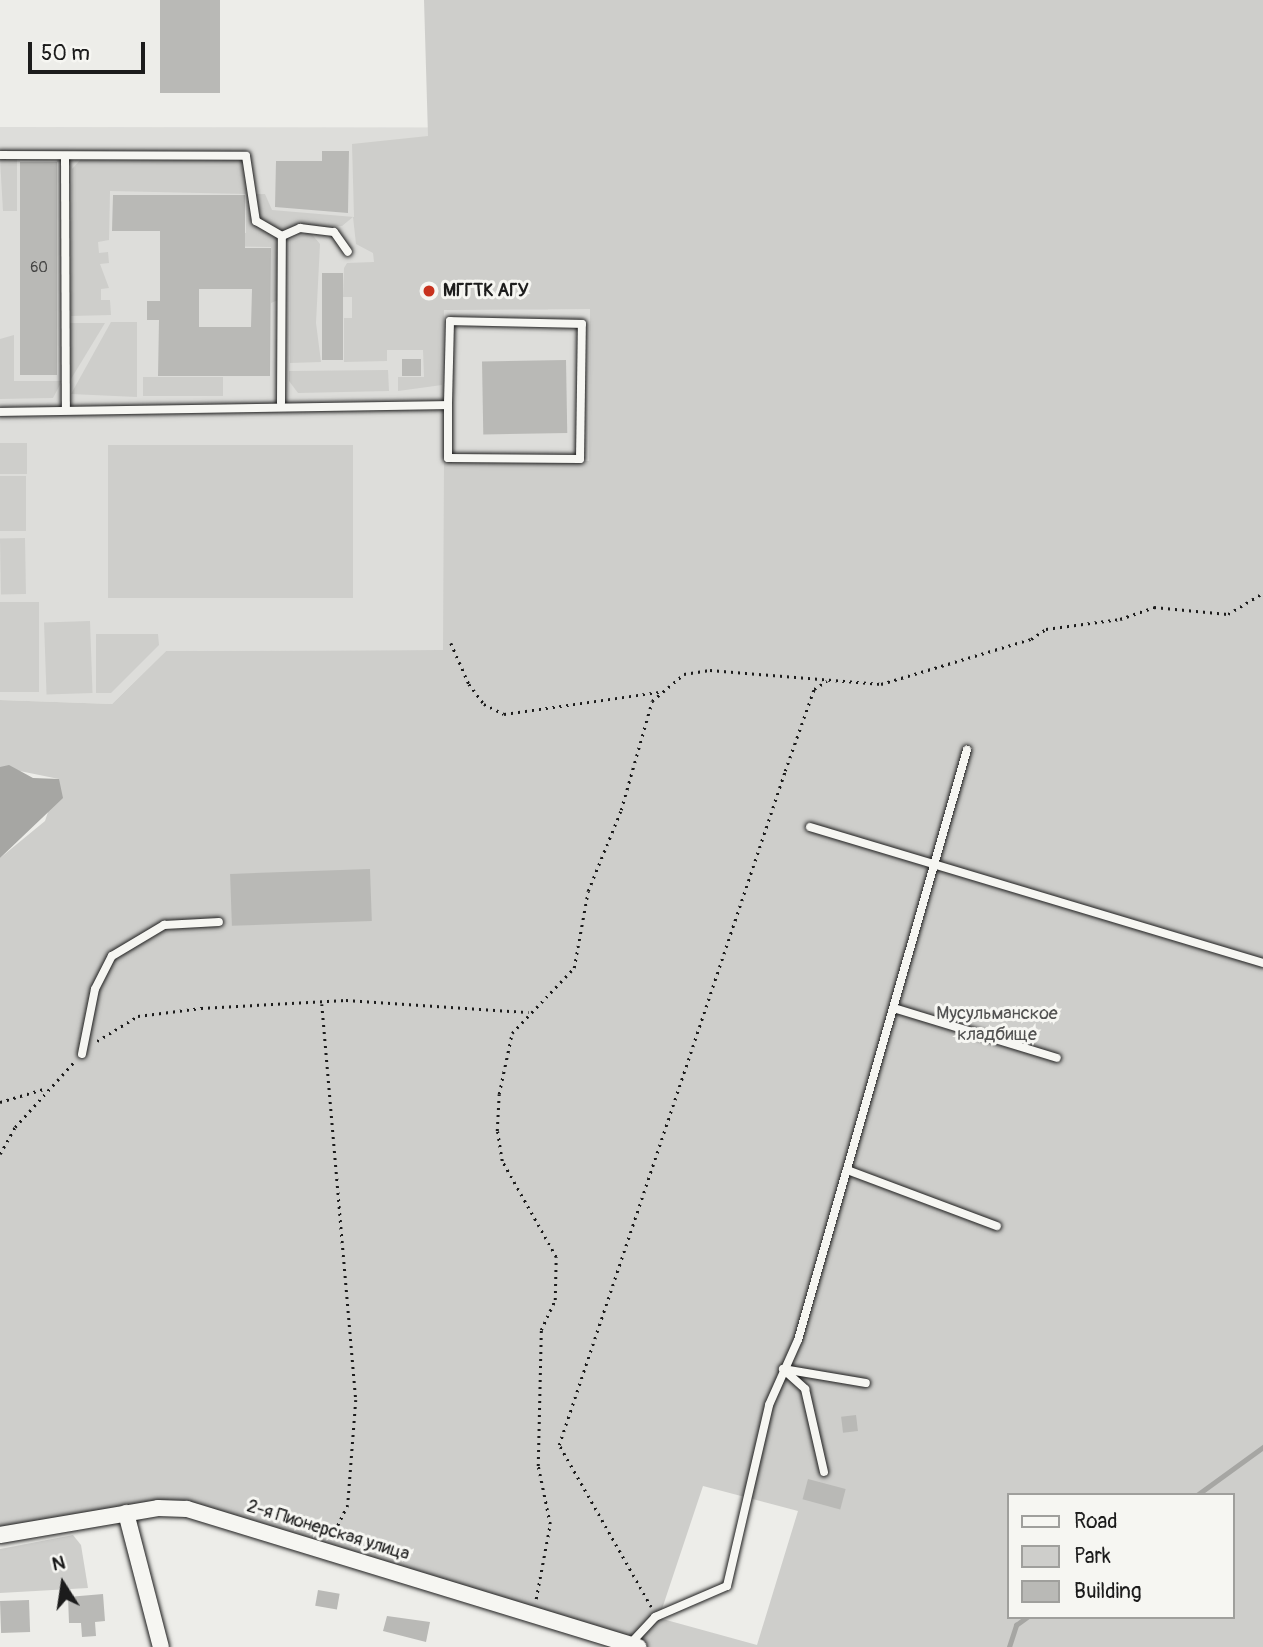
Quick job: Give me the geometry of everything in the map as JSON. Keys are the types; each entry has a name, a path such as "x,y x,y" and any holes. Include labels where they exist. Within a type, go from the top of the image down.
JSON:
{"street":[{"name":"2-я Пионерская улица","path":"0,1535 126,1513 187,1509 634,1645"},
{"path":"126,1513 161,1647"}],"lane":[{"path":"0,155 246,156 256,220 282,236"},
{"path":"65,156 66,410"},
{"path":"282,236 300,228 334,232 348,252"},
{"path":"281,404 282,236"},
{"path":"450,321 582,324 580,459 448,458 448,405 450,321"},
{"path":"0,412 281,404 448,405"},
{"path":"634,1645 655,1617 727,1586 783,1368 798,1340 897,1009 967,750"},
{"path":"810,827 1263,963"},
{"path":"82,1054 95,989 112,956 164,925 219,922"},
{"path":"897,1009 1057,1058"},
{"path":"847,1170 997,1226"},
{"path":"783,1368 866,1383"},
{"path":"783,1368 805,1389 824,1472"}],"path":[{"path":"451,643 469,684 484,704 504,714 659,692 684,674 710,670 881,684 1031,639 1046,629 1120,619 1154,607 1228,614 1263,593"},
{"path":"655,1617 559,1445 814,689 829,680"},
{"path":"533,1613 550,1524 538,1466 538,1416 541,1330 555,1300 556,1257 502,1161 496,1131 512,1033 529,1012 574,968 588,891 621,810 659,692"},
{"path":"0,1154 47,1088 121,1022 138,1016 323,1003 428,1003 529,1012"},
{"path":"323,1003 356,1400 348,1505 326,1550"},
{"path":"0,1102 47,1088"}],"shaded area":[{"name":"МГГТК АГУ","path":"0,127 854,128 443,650 166,651 112,704 0,700"},
{"path":"9,765 33,778 59,779 63,798 0,858 0,767"}],"green space":[{"name":"Мусульманское кладбище","path":"424,0 1263,0 1263,1647 638,1647 187,1509 0,1535 0,858 45,821 59,779 0,767 0,700 112,704 166,651 443,650 444,461 589,461 590,309 444,310 442,385 398,391 398,377 424,377 423,350 387,350 387,361 344,362 344,318 352,318 352,297 343,297 344,268 347,263 374,262 373,253 356,244 353,217 342,226 272,232 279,237 278,300 271,303 271,247 189,246 189,233 246,233 246,194 110,191 109,240 98,242 99,253 108,252 109,263 100,264 109,288 101,289 101,300 110,300 111,315 71,316 72,169 82,158 245,157 251,194 265,194 272,210 354,217 352,144 428,136","holes":["703,1486 798,1511 757,1645 659,1618"]},
{"path":"17,158 17,211 3,211 0,159"},
{"path":"310,232 320,244 316,323 321,362 290,363 290,240"},
{"path":"111,322 137,322 137,397 71,394"},
{"path":"70,323 105,323 71,379"},
{"path":"14,335 14,381 62,381 53,398 0,399 0,339"},
{"path":"388,370 389,391 298,393 289,381 289,371"},
{"path":"143,377 223,377 223,396 143,396"},
{"path":"0,443 27,443 27,474 0,474"},
{"path":"108,445 353,445 353,598 108,598"},
{"path":"0,476 26,476 26,531 0,531"},
{"path":"0,538 25,538 26,594 1,594"},
{"path":"0,602 39,602 39,692 0,692"},
{"path":"90,621 93,693 47,695 44,623"},
{"path":"96,634 158,634 159,645 111,693 96,693"},
{"path":"73,1535 81,1545 88,1588 0,1593 0,1549"}],"building":[{"path":"160,0 220,0 220,93 160,93"},
{"path":"322,151 349,151 348,213 275,207 276,161 322,161"},
{"path":"20,162 57,162 57,375 20,375"},
{"path":"113,195 245,195 245,248 271,248 270,376 158,376 159,320 147,320 147,301 160,301 160,231 112,231","holes":["199,289 252,289 251,327 199,327"]},
{"path":"322,273 343,273 343,360 322,360"},
{"path":"402,359 421,359 421,376 402,376"},
{"path":"566,360 567,433 483,434 482,361"},
{"path":"370,869 372,921 232,926 230,874"},
{"path":"856,1415 858,1431 843,1433 841,1417"},
{"path":"808,1479 846,1489 840,1509 803,1499"},
{"path":"318,1590 340,1594 337,1610 315,1606"},
{"path":"103,1594 105,1621 95,1622 96,1636 82,1637 81,1623 69,1623 68,1597"},
{"path":"29,1600 30,1632 1,1633 0,1601"},
{"path":"387,1616 430,1622 426,1642 383,1631"}],"waterway":[{"path":"1200,1493 1263,1447"},
{"path":"1009,1647 1016,1625 1024,1619"}],"place":[{"name":"МГГТК АГУ","path":"429,291"}]}
